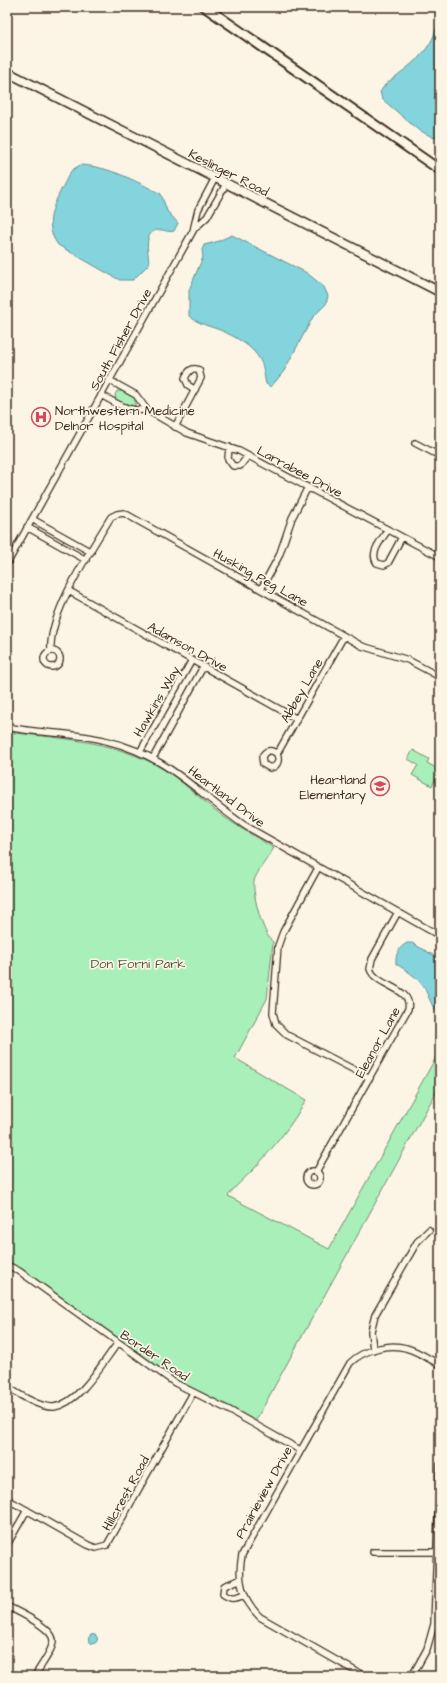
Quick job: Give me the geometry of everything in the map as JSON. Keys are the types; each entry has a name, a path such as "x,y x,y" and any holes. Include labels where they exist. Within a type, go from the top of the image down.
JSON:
{"main road":[{"name":"Keslinger Road","path":"7,72 440,292"}],"street":[{"name":"South Fisher Drive","path":"194,230 198,210 215,178"},
{"name":"South Fisher Drive","path":"7,564 194,230 207,217 226,184"},
{"name":"Larrabee Drive","path":"110,380 136,395 147,410 175,427 229,447 248,456 440,557"},
{"path":"175,427 195,390"},
{"name":"Larrabee Drive","path":"101,395 129,410 147,410"},
{"path":"415,443 440,456"},
{"path":"229,447 228,459 232,466 240,466 248,456"},
{"path":"261,589 280,552 292,518 308,487"},
{"name":"Husking Peg Lane","path":"51,651 50,640 54,623 69,591 111,517 124,513 367,648 408,660 440,676"},
{"path":"32,519 90,552"},
{"path":"27,527 86,560"},
{"path":"388,530 374,552 374,560 377,563 384,565 388,563 402,537"},
{"name":"Adamson Drive","path":"69,591 297,719"},
{"name":"Abbey Lane","path":"277,754 344,636"},
{"name":"Hawkins Way","path":"140,752 192,660"},
{"name":"Hawkins Way","path":"153,758 203,667"},
{"name":"Heartland Drive","path":"7,727 89,736 119,744 153,758 182,776 218,806 244,825 440,936"},
{"path":"318,868 279,940 273,1003 274,1018 279,1028 287,1035 370,1078"},
{"name":"Eleanor Lane","path":"316,1172 407,1013 409,1004 404,994 377,979 370,970 372,959 398,912"},
{"path":"372,1350 371,1331 375,1315 416,1242 429,1230"},
{"name":"Border Road","path":"7,1265 19,1271 175,1383 229,1410 300,1450"},
{"path":"9,1388 29,1400 52,1407 69,1402 81,1391 118,1343"},
{"name":"Prairieview Drive","path":"364,1676 321,1651 271,1625 252,1609 244,1596 239,1580 239,1566 245,1547 345,1368 356,1357 372,1350 390,1347 406,1348 440,1365"},
{"name":"Hillcrest Road","path":"7,1499 88,1545 96,1548 107,1545 193,1393"},
{"path":"412,1676 427,1649 434,1624 440,1465"},
{"path":"7,1545 27,1510"},
{"path":"372,1552 437,1552"},
{"path":"239,1580 224,1586 223,1594 229,1598 236,1599 244,1596"},
{"path":"7,1606 44,1626 51,1633 53,1640 52,1646 35,1676"}],"green space":[{"path":"117,391 122,391 135,398 135,406 129,407 116,400 115,395"},
{"name":"Don Forni Park","path":"7,732 93,743 127,752 144,759 173,775 222,815 274,848 254,881 256,904 259,914 269,938 273,942 267,999 235,1058 306,1100 275,1145 228,1196 329,1249 440,1050 440,1085 255,1422 168,1375 25,1272 7,1262"},
{"path":"413,750 429,759 427,763 440,770 432,786 412,775 418,765 408,759"}],"water":[{"path":"438,17 440,17 440,133 434,138 417,129 382,99 380,92 385,85 412,64 427,48 436,29"},
{"path":"80,165 111,171 132,179 161,194 167,211 178,223 174,231 170,232 158,230 150,235 148,239 149,264 133,280 120,280 114,277 58,245 53,236 51,218 56,201 69,174"},
{"path":"232,235 307,273 324,287 328,296 326,304 313,317 284,371 271,387 266,384 261,362 253,350 231,335 200,323 189,316 189,290 203,257 202,250 204,245 216,242"},
{"path":"407,943 412,943 440,959 440,1015 434,1009 420,982 396,964 398,952"},
{"path":"91,1635 95,1635 97,1639 95,1643 91,1643 89,1641 89,1637"}],"railway":[{"path":"196,7 440,176"},
{"path":"214,7 440,164"}],"place":[{"name":"Northwestern Medicine Delnor Hospital","path":"41,417"},
{"name":"Heartland Elementary","path":"380,786"}]}
